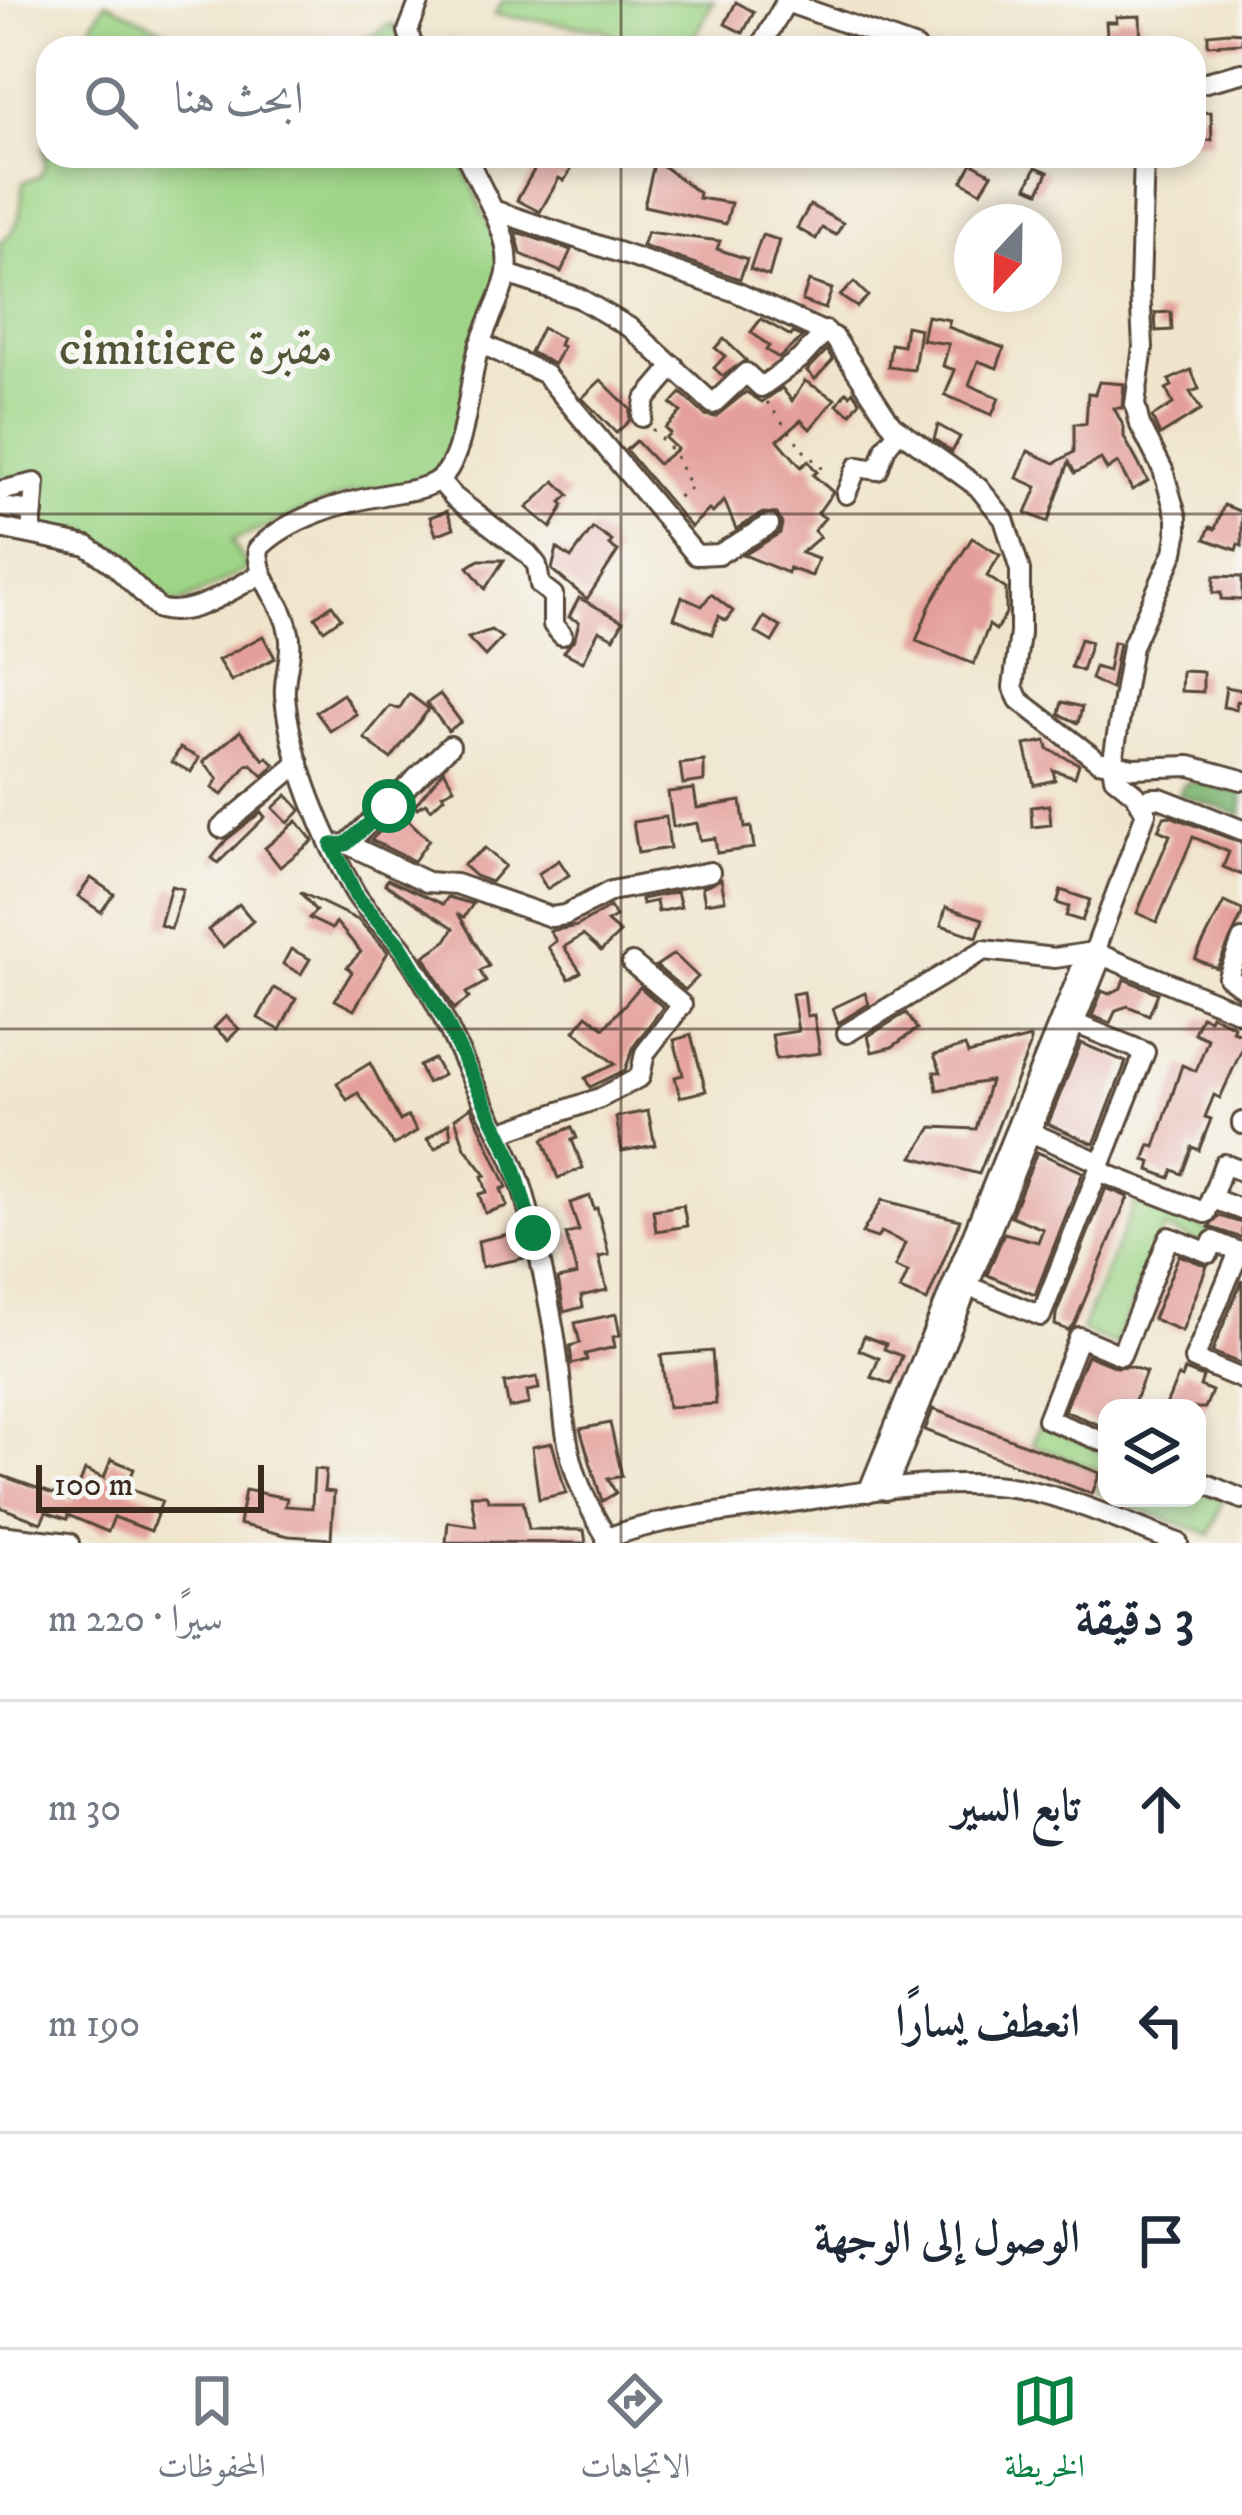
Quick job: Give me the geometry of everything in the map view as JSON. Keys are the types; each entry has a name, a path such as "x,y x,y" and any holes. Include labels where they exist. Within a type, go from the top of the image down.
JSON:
{"street":[{"path":"409,36 420,0"},
{"path":"767,36 787,1 883,36"},
{"path":"1206,82 1242,73"},
{"path":"472,168 506,248 506,274 480,344 457,451 439,480 422,488 358,500 271,536 258,549 260,575 280,606 290,635 284,691 299,763 339,845 356,896 424,982 524,1193 547,1294 563,1432 575,1480 606,1540 632,1528 688,1517 877,1491 993,1485 1015,1488 1153,1539 1178,1543"},
{"path":"1144,168 1143,347 1135,404 1177,518 1174,552 1132,646 1112,765 1114,777 1144,805"},
{"path":"493,210 736,292 826,332 846,352 899,431 978,488 1004,519 1020,570 1020,633 1013,687 1019,700 1085,753 1112,765 1190,766 1242,780"},
{"path":"506,274 578,298 632,329 713,404 746,373 761,387 800,359 826,332"},
{"path":"480,344 545,374 686,547 705,556 719,554 769,525"},
{"path":"642,417 645,400 674,366"},
{"path":"846,494 856,467 878,470 886,447 899,431"},
{"path":"439,480 538,565 540,585 553,595 555,630 562,635"},
{"path":"0,491 35,483 31,533"},
{"path":"0,507 33,512"},
{"path":"0,528 87,546 114,565 159,610 168,612 187,610 260,575"},
{"path":"339,845 450,746"},
{"path":"221,829 299,763"},
{"path":"877,1491 1094,954 1144,825 1144,805 1151,797 1160,798 1242,830"},
{"path":"339,845 427,882 456,884 551,917 565,915 611,891 710,872"},
{"path":"1242,940 1228,976 1242,987"},
{"path":"847,1033 984,950 1054,958 1094,954 1242,1013"},
{"path":"877,1491 968,1286 1074,1023 1094,954"},
{"path":"499,1133 600,1098 640,1077 645,1053 682,1005 632,963"},
{"path":"968,1286 1041,1316 1145,1052 1074,1023"},
{"path":"1030,1132 1206,1213 1224,1164 1242,1171"},
{"path":"1211,1198 1242,1210"},
{"path":"1098,1439 1047,1419 1079,1337 1121,1354 1169,1237 1209,1252 1213,1241 1240,1252 1194,1359 1242,1379"},
{"path":"1206,1484 1242,1499"},
{"path":"12,1539 69,1543"}],"path":[{"path":"761,387 774,414 823,470"},
{"path":"642,417 674,453 691,488 658,512"}],"green space":[{"path":"503,0 714,0 694,36 612,36 602,29 494,15"},
{"path":"106,2 173,36 85,36"},
{"path":"392,23 399,36 372,36"},
{"name":"cimitiere مقبرة","path":"44,168 464,168 501,253 501,272 448,463 418,482 349,493 232,541 248,569 181,603 164,602 87,532 50,530 39,523 0,518 0,242 16,224 23,182 40,176"},
{"path":"1185,783 1242,793 1242,815 1178,794"},
{"path":"1136,1200 1210,1231 1205,1245 1164,1228 1115,1345 1081,1330"},
{"path":"1039,1426 1098,1449 1098,1470 1032,1444"},
{"path":"1206,1493 1223,1499 1210,1535 1133,1507 1206,1507"}],"building":[{"path":"736,2 754,12 743,33 725,24"},
{"path":"1140,16 1141,36 1107,36 1106,22 1117,22 1116,17"},
{"path":"1242,33 1242,43 1208,45 1208,34"},
{"path":"1206,112 1211,112 1212,140 1206,140"},
{"path":"535,168 572,168 564,181 559,178 540,212 517,200"},
{"path":"653,168 666,168 699,193 698,198 731,203 726,224 644,206"},
{"path":"969,168 992,174 981,192 962,181"},
{"path":"1036,168 1048,172 1039,192 1027,187"},
{"path":"810,205 843,223 836,235 822,228 816,239 797,228"},
{"path":"516,232 571,250 561,272 521,254"},
{"path":"647,232 720,241 717,249 747,259 740,279 642,246"},
{"path":"762,235 779,240 769,276 750,269"},
{"path":"809,281 832,289 825,309 802,301"},
{"path":"854,282 868,296 857,307 840,296"},
{"path":"1171,312 1172,330 1156,331 1155,313"},
{"path":"927,316 950,320 948,327 1004,348 997,368 978,361 969,385 999,398 992,415 945,395 955,370 943,366 949,344 922,340"},
{"path":"761,319 802,337 779,358 751,332"},
{"path":"906,326 920,329 914,370 888,367 891,344 903,346"},
{"path":"542,328 562,338 559,345 563,347 554,364 530,352"},
{"path":"724,339 746,360 723,376 714,368 725,356 715,348"},
{"path":"827,350 833,360 815,379 807,371"},
{"path":"1191,370 1199,389 1190,392 1201,410 1160,435 1152,417 1173,404 1166,389 1172,386 1169,380"},
{"path":"601,380 630,409 629,421 616,433 582,398"},
{"path":"805,381 835,399 810,429 801,420 778,440 801,467 808,461 817,472 813,475 833,492 818,513 825,518 814,531 820,537 801,553 818,559 812,576 789,568 788,573 744,555 780,533 777,514 763,513 736,529 724,500 691,527 626,450 636,441 658,464 677,449 665,438 670,433 665,428 681,412 671,404 681,393 705,415 715,417 746,392 762,402 782,388 792,401"},
{"path":"1099,382 1124,384 1122,408 1114,408 1148,481 1132,490 1118,463 1107,470 1101,459 1075,473 1069,462 1048,522 1026,513 1037,487 1017,478 1028,451 1055,463 1074,452 1074,424 1086,424 1088,393 1095,394"},
{"path":"853,391 860,401 851,414 837,405 846,392"},
{"path":"938,425 960,437 952,452 934,439"},
{"path":"555,481 569,495 561,502 564,505 551,528 527,508"},
{"path":"1224,505 1242,512 1242,546 1238,544 1236,550 1205,539 1210,527 1215,529"},
{"path":"447,511 454,528 436,535 430,517"},
{"path":"593,528 618,551 587,599 552,570 557,548 571,558"},
{"path":"972,538 1000,555 987,576 1006,589 1006,613 996,630 989,625 974,664 916,641 931,603"},
{"path":"479,560 504,560 485,589 468,567"},
{"path":"1214,576 1242,577 1242,600 1221,599 1221,593 1213,593"},
{"path":"711,594 733,611 726,621 719,616 712,634 674,618 682,597 702,606"},
{"path":"579,598 623,621 614,638 599,630 583,662 564,652 575,638 579,622 569,617"},
{"path":"332,605 341,618 324,630 315,617"},
{"path":"764,617 781,627 772,642 755,632"},
{"path":"491,630 502,638 485,656 468,638"},
{"path":"263,636 275,658 231,681 218,660"},
{"path":"1080,639 1091,642 1082,671 1071,667"},
{"path":"1113,642 1119,643 1111,689 1091,679 1095,667 1108,671"},
{"path":"1182,671 1203,672 1203,692 1181,691"},
{"path":"1226,687 1242,690 1242,702 1237,701 1236,709 1223,707"},
{"path":"343,694 356,714 330,731 316,712"},
{"path":"409,694 429,709 391,759 364,738 390,706 399,709"},
{"path":"440,694 461,722 448,731 427,703"},
{"path":"1062,702 1082,707 1078,723 1059,714"},
{"path":"240,731 264,760 267,757 275,765 263,776 247,765 222,795 212,788 218,779 203,762"},
{"path":"1046,741 1048,749 1079,764 1075,777 1053,770 1055,780 1034,785 1025,745"},
{"path":"180,748 199,758 191,772 172,762"},
{"path":"704,761 704,781 683,784 680,764"},
{"path":"444,770 454,788 442,794 431,809 426,803 417,808 415,805"},
{"path":"694,789 697,808 741,801 754,848 717,853 715,838 700,840 697,823 673,827 668,792"},
{"path":"287,795 301,810 288,823 273,808"},
{"path":"1049,805 1051,825 1032,827 1031,807"},
{"path":"261,812 265,817 218,863 212,858 226,840"},
{"path":"400,812 429,840 414,861 371,840"},
{"path":"666,817 670,848 638,853 633,822"},
{"path":"1164,817 1242,843 1242,875 1223,867 1229,852 1193,837 1157,922 1137,913 1170,835 1158,830"},
{"path":"297,821 313,841 280,867 265,848"},
{"path":"485,848 505,866 491,882 463,865"},
{"path":"559,860 569,875 547,889 538,874"},
{"path":"91,878 114,894 101,912 78,896"},
{"path":"388,879 443,904 448,897 473,904 464,917 459,915 489,966 480,971 486,982 466,993 469,998 454,1009 424,956 445,942 454,928 385,884"},
{"path":"721,879 725,900 705,903 702,887"},
{"path":"171,886 183,889 171,929 160,925"},
{"path":"1061,890 1090,900 1082,921 1066,916 1069,907 1057,903"},
{"path":"300,892 358,920 388,952 354,1010 335,1000 352,972 347,967 361,952 336,922 332,929 309,918 316,911"},
{"path":"677,892 681,907 658,912 656,901 642,904 641,899"},
{"path":"1224,902 1242,910 1242,915 1217,968 1195,959"},
{"path":"239,904 253,921 223,947 208,930"},
{"path":"610,907 616,917 607,922 620,933 601,951 583,935 564,947 581,972 569,979 548,947 556,941 550,931 577,926"},
{"path":"946,907 983,919 977,937 941,925"},
{"path":"291,949 310,959 301,974 283,964"},
{"path":"674,954 698,977 685,990 656,966"},
{"path":"1124,979 1158,993 1149,1015 1128,1006 1116,1010 1110,1023 1092,1016 1102,991 1109,994 1121,988"},
{"path":"640,987 663,1007 634,1046 625,1070 590,1087 585,1078 615,1064 574,1031 587,1015 604,1028"},
{"path":"274,988 296,999 280,1030 258,1018"},
{"path":"804,992 807,1016 814,1015 820,1053 776,1059 772,1035 798,1031 792,994"},
{"path":"865,993 869,1004 838,1023 833,1008"},
{"path":"906,1013 917,1029 892,1047 872,1052 868,1036"},
{"path":"1211,1015 1242,1034 1242,1049 1220,1098 1214,1095 1199,1150 1192,1147 1182,1174 1173,1170 1170,1178 1149,1170 1151,1162 1144,1160 1150,1145 1155,1147 1182,1065 1196,1071 1208,1039 1194,1033 1201,1016 1209,1019"},
{"path":"226,1016 239,1029 228,1040 214,1028"},
{"path":"691,1035 706,1091 680,1097 675,1077 683,1075 674,1040"},
{"path":"1030,1038 979,1174 913,1157 932,1127 976,1129 990,1081 937,1090 934,1072 941,1072 934,1055 965,1046 968,1054"},
{"path":"1081,1043 1126,1062 1094,1144 1048,1124"},
{"path":"434,1059 443,1075 427,1083 419,1066"},
{"path":"370,1063 400,1121 408,1116 417,1131 394,1145 358,1093 347,1100 337,1083"},
{"path":"471,1107 507,1187 501,1189 507,1206 485,1213 479,1194 487,1192 482,1176 486,1175 465,1148 455,1118"},
{"path":"648,1111 655,1145 622,1151 616,1117"},
{"path":"449,1123 451,1137 435,1149 427,1139"},
{"path":"572,1127 583,1168 558,1178 543,1139"},
{"path":"1037,1152 1083,1172 1035,1295 987,1275 1004,1233 1038,1242 1043,1229 1011,1216"},
{"path":"1106,1188 1128,1197 1068,1330 1055,1325 1056,1314"},
{"path":"590,1196 609,1255 599,1257 607,1290 581,1296 583,1307 564,1312 558,1279 577,1275 566,1234 579,1231 570,1203"},
{"path":"882,1200 960,1220 927,1301 900,1290 908,1272 895,1267 905,1243 881,1232 877,1238 862,1233"},
{"path":"683,1205 687,1226 656,1231 653,1210"},
{"path":"1219,1216 1242,1223 1242,1238 1209,1227"},
{"path":"518,1232 524,1258 482,1267 478,1241"},
{"path":"1179,1255 1207,1266 1182,1331 1153,1319"},
{"path":"1242,1280 1242,1364 1212,1352"},
{"path":"616,1314 620,1335 613,1337 615,1347 585,1354 587,1360 572,1364 570,1346 580,1343 575,1323"},
{"path":"864,1336 902,1356 891,1384 871,1377 879,1358 859,1350"},
{"path":"712,1351 716,1404 668,1407 661,1355"},
{"path":"1087,1355 1146,1372 1136,1399 1098,1399 1098,1424 1064,1411"},
{"path":"1185,1370 1203,1377 1200,1386 1212,1391 1206,1406 1206,1399 1169,1399 1178,1376 1182,1378"},
{"path":"537,1377 539,1389 527,1391 529,1404 509,1408 504,1383"},
{"path":"933,1409 1098,1472 1098,1478 1092,1494 925,1430"},
{"path":"610,1423 622,1476 608,1479 616,1493 602,1501 580,1429"},
{"path":"552,1443 566,1493 539,1499 532,1447"},
{"path":"111,1459 134,1469 126,1488 162,1501 151,1531 114,1517 108,1532 68,1515 67,1519 46,1512 41,1523 0,1507 0,1475 73,1501 85,1470 104,1478"},
{"path":"314,1469 326,1470 324,1491 334,1492 331,1539 289,1536 239,1524 245,1490 287,1498 285,1506 312,1508"},
{"path":"471,1495 486,1495 489,1501 523,1501 529,1529 584,1530 586,1543 446,1542 448,1522 476,1526"}],"route":[{"path":"389,806 346,844 332,845 356,896 400,946 444,1018 511,1157 533,1233"}]}
